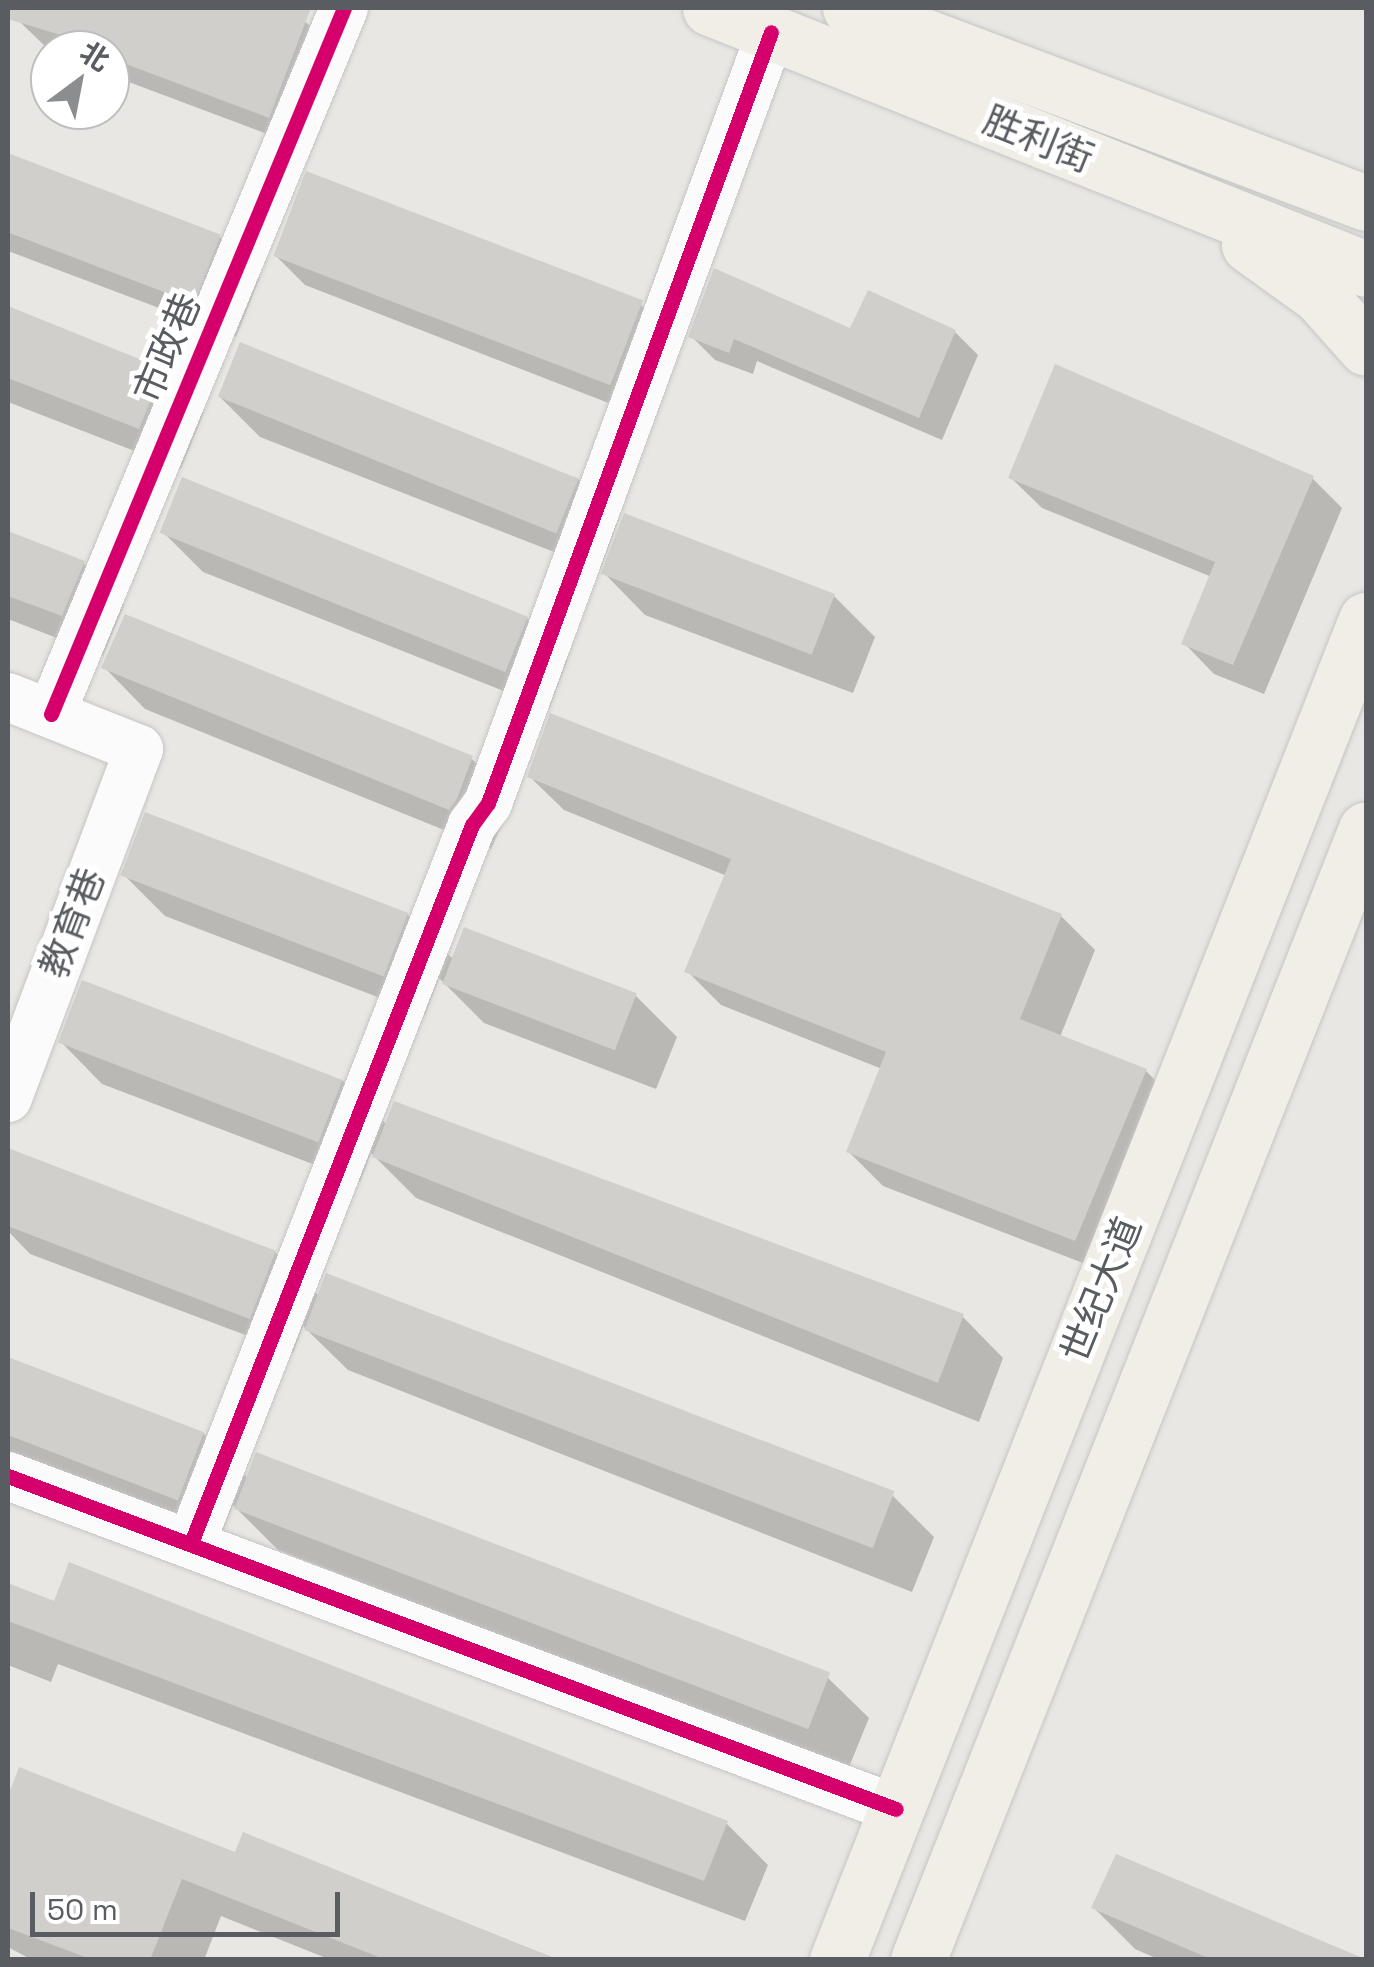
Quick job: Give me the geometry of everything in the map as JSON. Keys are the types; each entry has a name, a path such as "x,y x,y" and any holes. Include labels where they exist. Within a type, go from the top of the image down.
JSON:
{"main road":[{"name":"胜利街","path":"710,8 1366,269"},
{"name":"胜利街","path":"850,8 1366,203"},
{"path":"1179,132 1366,176"},
{"path":"1157,188 1320,296 1366,348"},
{"name":"世纪大道","path":"836,1960 1366,620"},
{"name":"世纪大道","path":"918,1960 1366,830"}],"street":[{"name":"市政巷","path":"51,714 344,8"},
{"path":"191,1543 472,825 488,803 772,32"},
{"path":"8,696 51,714"},
{"name":"教育巷","path":"8,1098 139,748 51,714"},
{"path":"8,1476 161,1541 191,1543 896,1809"}],"building":[{"path":"8,8 311,8 269,118 130,66 130,30 44,30 8,19"},
{"path":"8,153 221,235 194,304 8,232"},
{"path":"306,171 643,300 610,385 273,256"},
{"path":"714,268 850,328 868,290 956,330 919,418 734,339 729,353 688,337"},
{"path":"8,306 164,369 139,429 8,378"},
{"path":"240,342 578,479 556,533 218,397"},
{"path":"1055,364 1314,476 1233,665 1181,644 1215,562 1008,478"},
{"path":"182,477 528,617 505,672 160,533"},
{"path":"624,513 835,594 812,655 601,574"},
{"path":"8,531 85,561 62,616 8,596"},
{"path":"125,614 473,756 457,799 449,810 101,668"},
{"path":"550,713 1062,914 1020,1019 1147,1069 1075,1241 846,1152 886,1052 684,972 731,859 527,777"},
{"path":"145,812 408,913 384,977 121,875"},
{"path":"464,927 637,993 615,1050 442,984"},
{"path":"82,980 342,1080 318,1143 58,1043"},
{"path":"394,1101 964,1314 938,1383 372,1157"},
{"path":"8,1148 276,1251 250,1319 8,1226"},
{"path":"326,1273 895,1491 873,1548 304,1330"},
{"path":"8,1357 204,1432 178,1500 8,1435"},
{"path":"256,1452 830,1672 808,1729 234,1509"},
{"path":"69,1562 728,1821 704,1881 8,1621 8,1583 54,1601"},
{"path":"19,1767 235,1852 243,1832 558,1960 386,1960 182,1879 150,1960 93,1960 8,1928 8,1796"},
{"path":"1116,1854 1365,1960 1213,1960 1091,1908"}],"cycle path":[{"path":"51,714 344,8"},
{"path":"191,1543 472,825 488,803 771,32"},
{"path":"8,1476 896,1809"}]}
